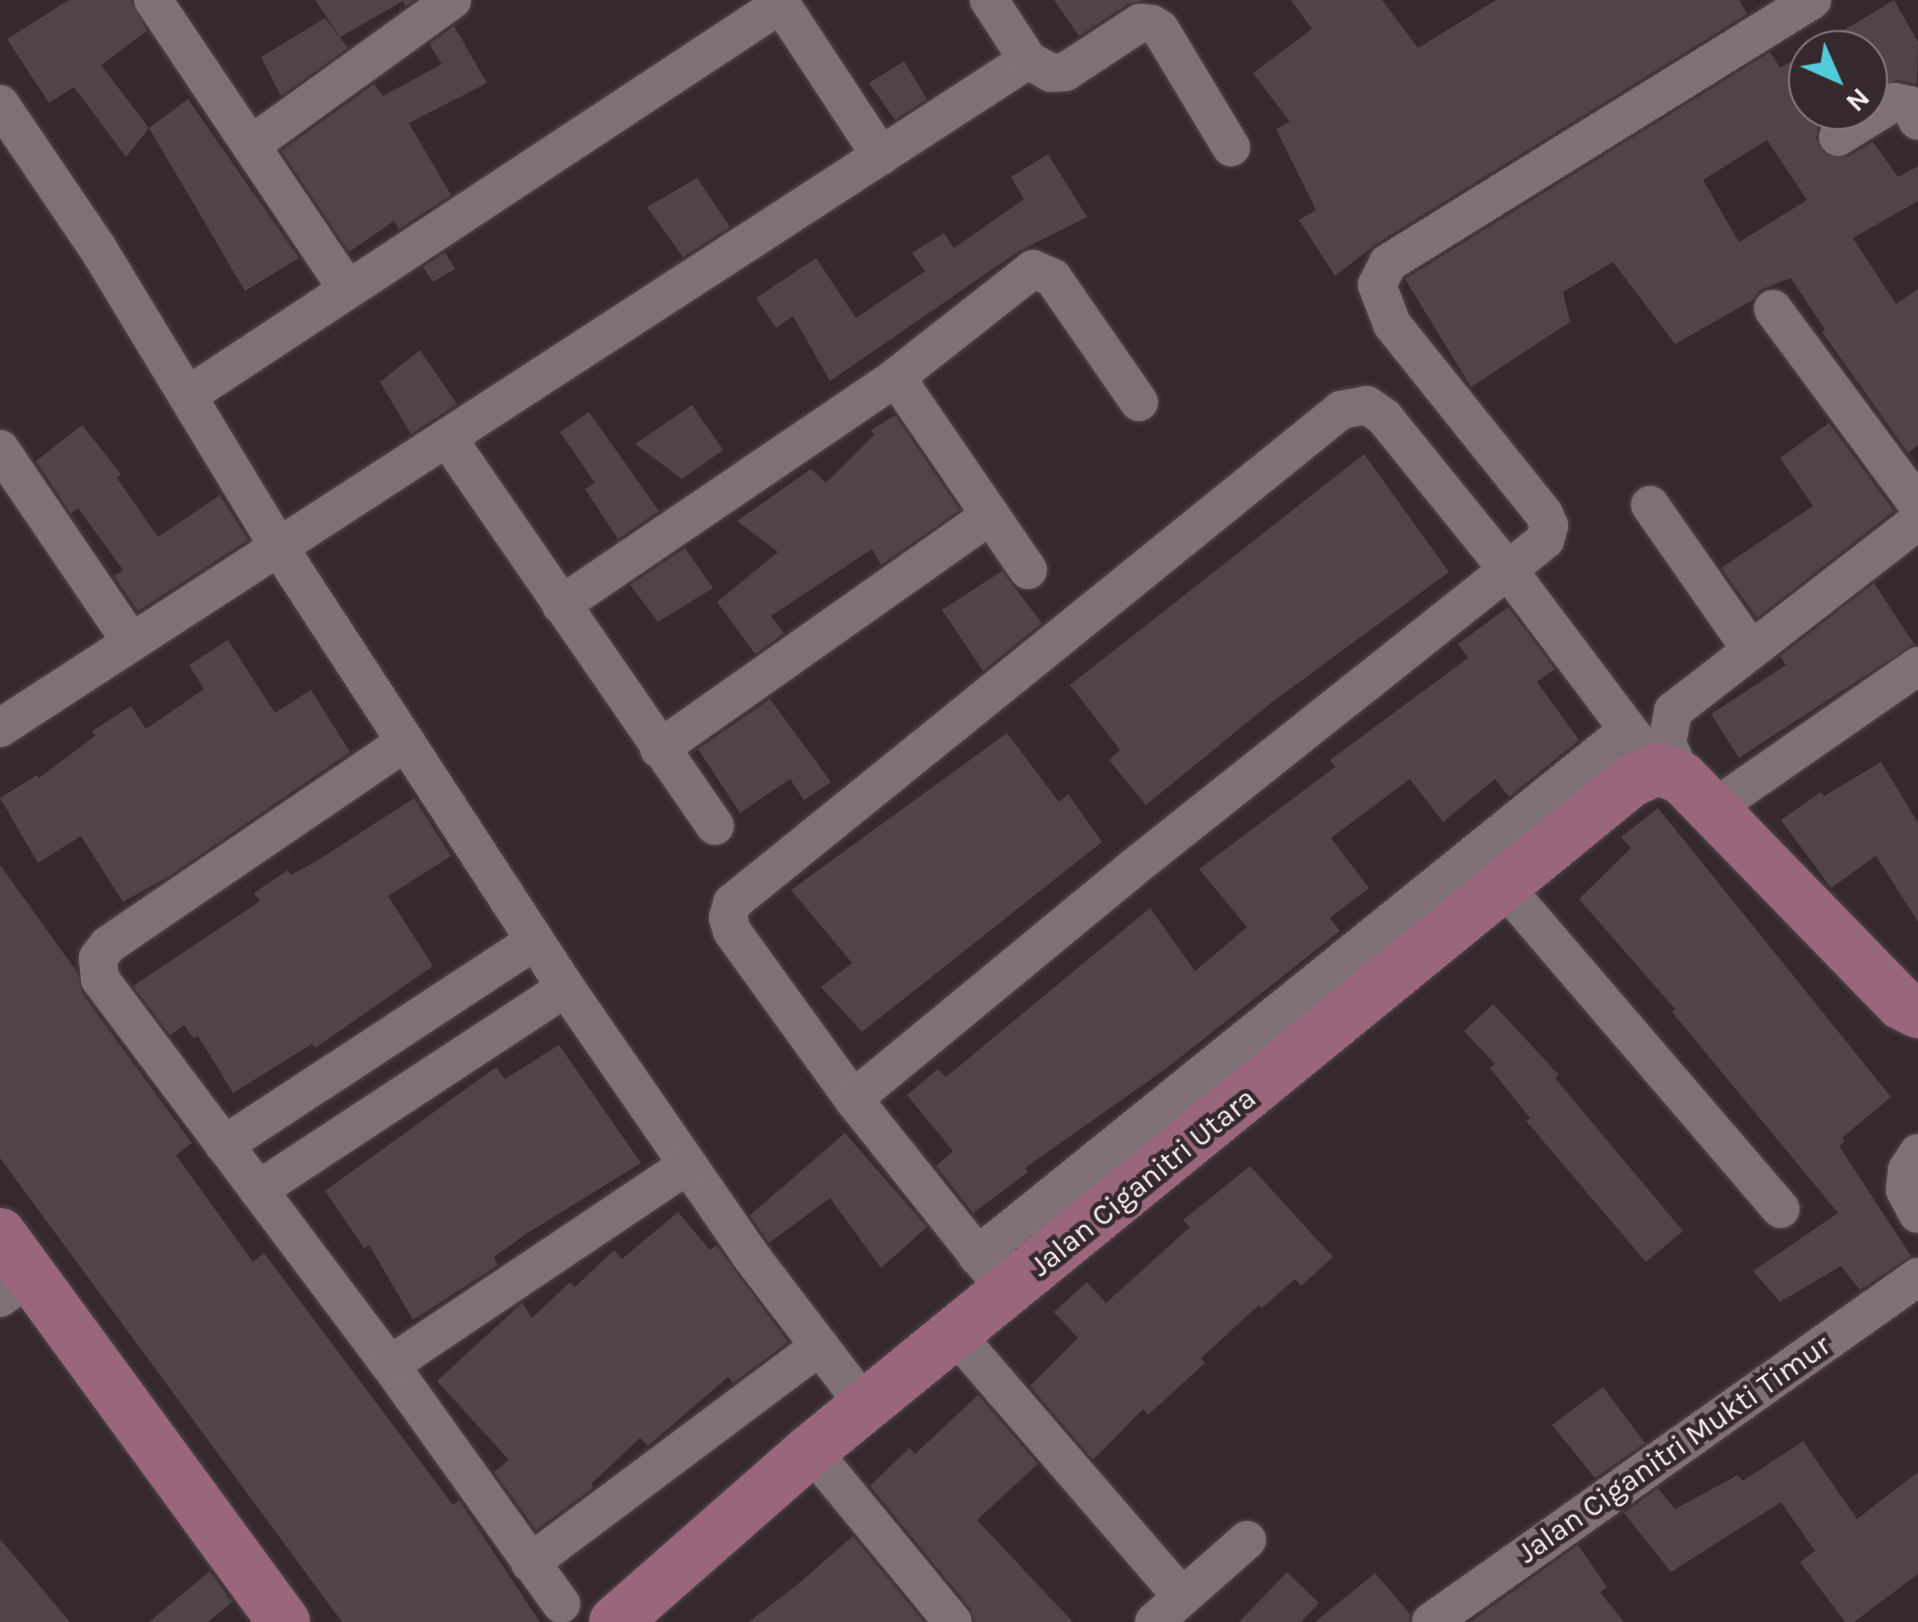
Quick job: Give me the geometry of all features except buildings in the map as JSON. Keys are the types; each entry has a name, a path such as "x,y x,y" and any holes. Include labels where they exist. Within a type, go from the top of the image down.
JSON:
{"street":[{"path":"154,0 347,289"},
{"path":"250,145 452,0"},
{"path":"989,0 1028,60 1051,73 1065,72 1140,24 1152,24 1160,29 1231,146"},
{"path":"853,1099 1545,540 1548,526 1544,514 1392,324 1377,285 1388,263 1812,0"},
{"path":"188,396 779,2 882,156"},
{"path":"0,728 1028,60"},
{"path":"1838,137 1894,102 1909,106 1918,121"},
{"path":"0,104 96,248 404,743 566,988 686,1166 867,1408"},
{"path":"561,604 896,377 1033,269 1053,278 1139,402"},
{"path":"1773,309 1918,505"},
{"path":"896,377 1028,570"},
{"path":"1918,666 1670,771 992,1274 853,1099 732,931 728,918 732,903 766,874 1341,410 1368,405 1384,417 1670,771 1902,1004 1918,1012"},
{"path":"448,439 715,826"},
{"path":"0,449 130,642"},
{"path":"1650,505 1751,650"},
{"path":"659,749 992,515"},
{"path":"1670,771 1667,743 1673,710 1918,521"},
{"path":"404,743 108,945 98,958 100,979 390,1365 561,1604"},
{"name":"Jalan Ciganitri Utara","path":"614,1622 811,1450 956,1336 992,1274 1631,781 1670,771"},
{"path":"1502,884 1781,1209"},
{"path":"224,1144 535,941"},
{"path":"258,1190 566,988"},
{"path":"1918,1153 1907,1170 1906,1190 1918,1214"},
{"path":"390,1365 686,1166"},
{"path":"0,1234 15,1287 284,1622"},
{"name":"Jalan Ciganitri Mukti Timur","path":"1436,1620 1918,1277"},
{"path":"956,1336 1168,1610 1246,1540"},
{"path":"530,1563 820,1346"},
{"path":"811,1450 953,1622"}]}
